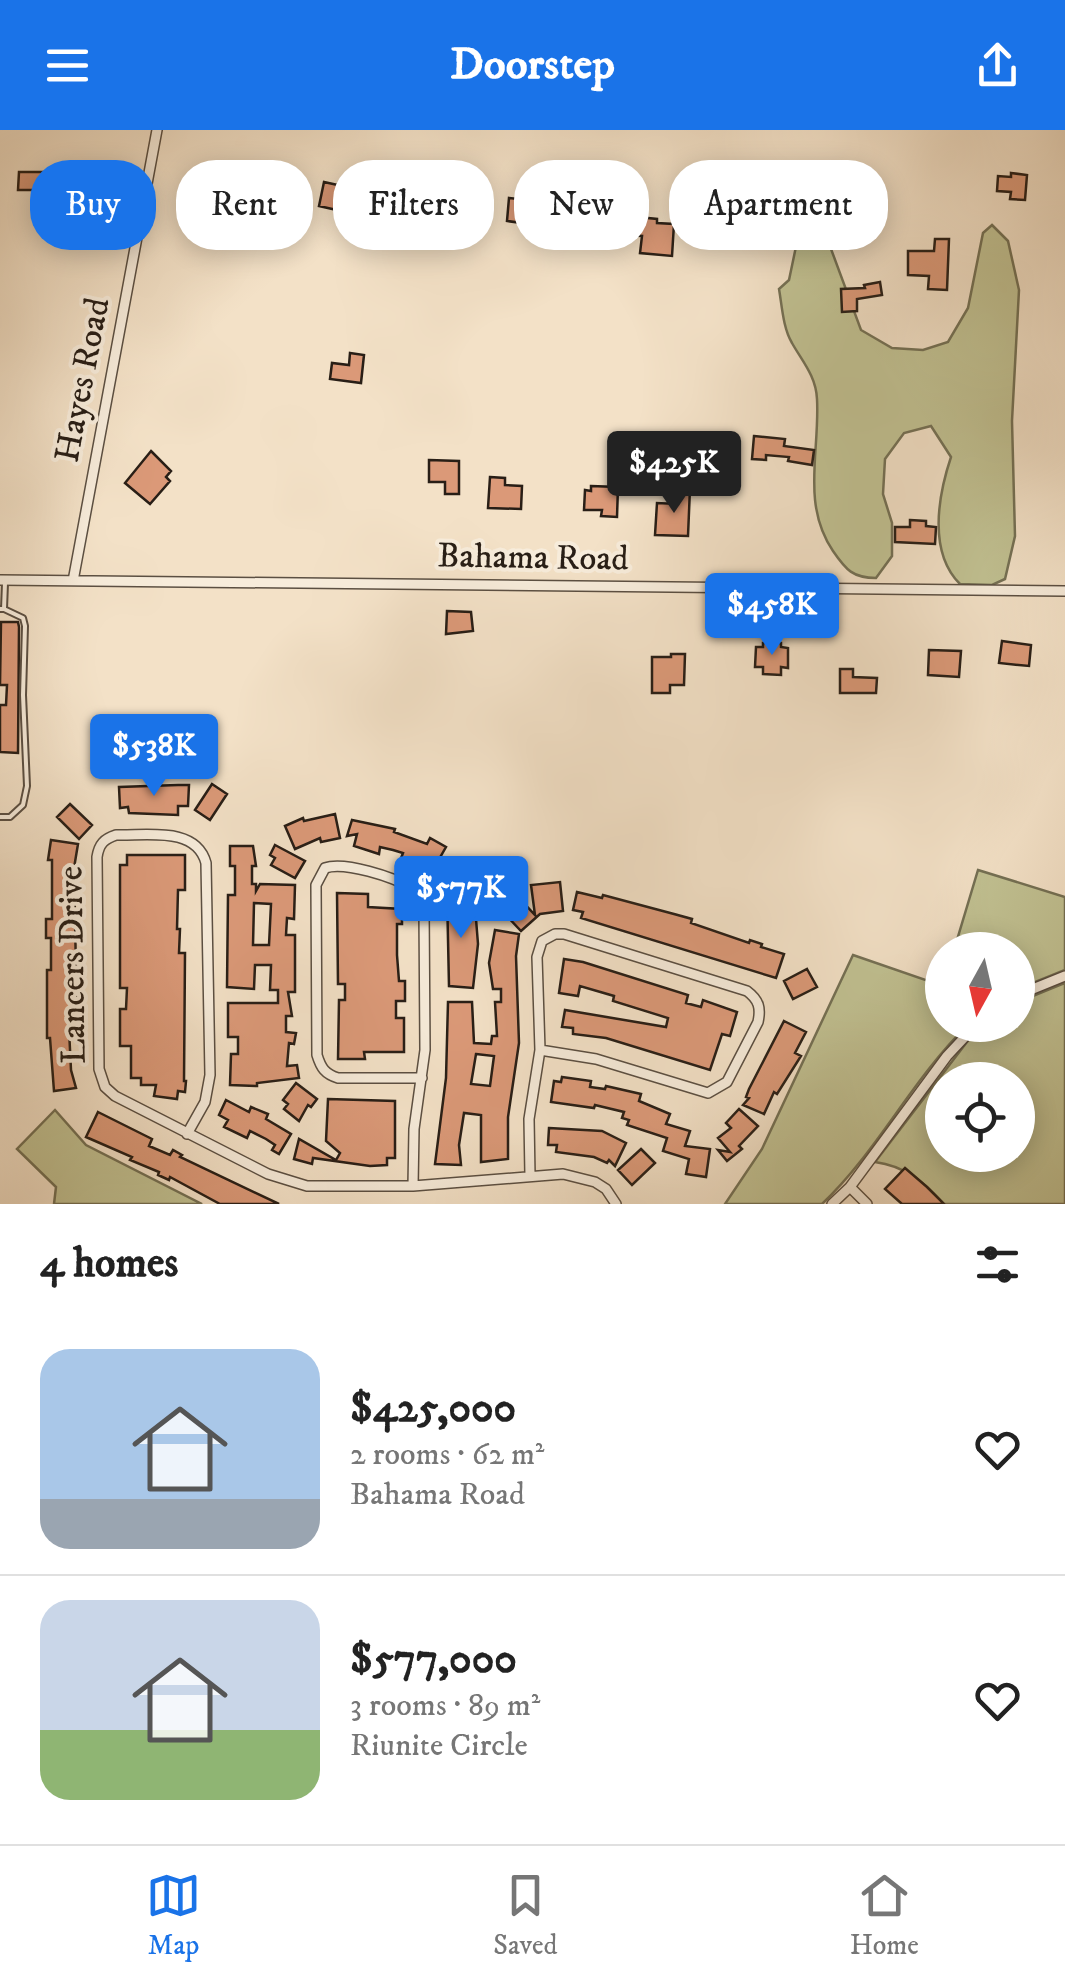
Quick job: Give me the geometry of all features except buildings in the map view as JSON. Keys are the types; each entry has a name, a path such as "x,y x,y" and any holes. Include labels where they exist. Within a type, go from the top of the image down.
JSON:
{"street":[{"name":"Hayes Road","path":"73,581 157,130"},
{"name":"Bahama Road","path":"3,580 1065,592"},
{"name":"Lancers Drive","path":"188,1134 204,1102 210,1075 206,864 200,848 180,836 116,835 106,838 97,857 101,1079 115,1096 188,1134 268,1174 308,1186 414,1186 530,1176 579,1177 606,1189 616,1204"},
{"path":"414,1186 414,1130 422,1078 425,1003 424,908 421,898 408,886 347,866 324,868 316,885 316,1055 320,1066 328,1075 338,1078 422,1078"},
{"path":"530,1176 529,1119 540,1050 537,957 542,941 564,934 747,992 755,998 760,1011 727,1082 708,1092 596,1059 540,1050"},
{"path":"1035,988 1065,976"},
{"path":"832,1204 850,1187 960,1042"},
{"path":"850,1187 867,1204"}],"lane":[{"path":"0,817 10,816 22,805 27,786 25,626 23,618 2,609 3,580"}],"green space":[{"path":"992,225 1008,241 1019,290 1012,421 1015,536 1005,579 992,585 960,584 950,571 943,556 939,523 942,489 951,457 931,426 904,433 885,459 883,494 892,523 892,556 876,578 856,574 833,551 817,515 816,391 789,337 779,289 789,280 795,250 831,250 861,330 892,348 923,350 948,342 968,308 983,233"},
{"path":"978,870 1065,897 1065,970 1035,982 1035,932 959,932"},
{"path":"853,955 925,980 925,1042 952,1042 934,1062 925,1062 925,1073 861,1161 822,1204 725,1204 762,1149"},
{"path":"1065,983 1065,1204 944,1204 913,1176 875,1162 925,1097 925,1172 1035,1172 1035,1062 952,1062 967,1042 1035,1042 1035,995"},
{"path":"55,1110 86,1145 202,1204 54,1204 56,1187 17,1149"}]}
